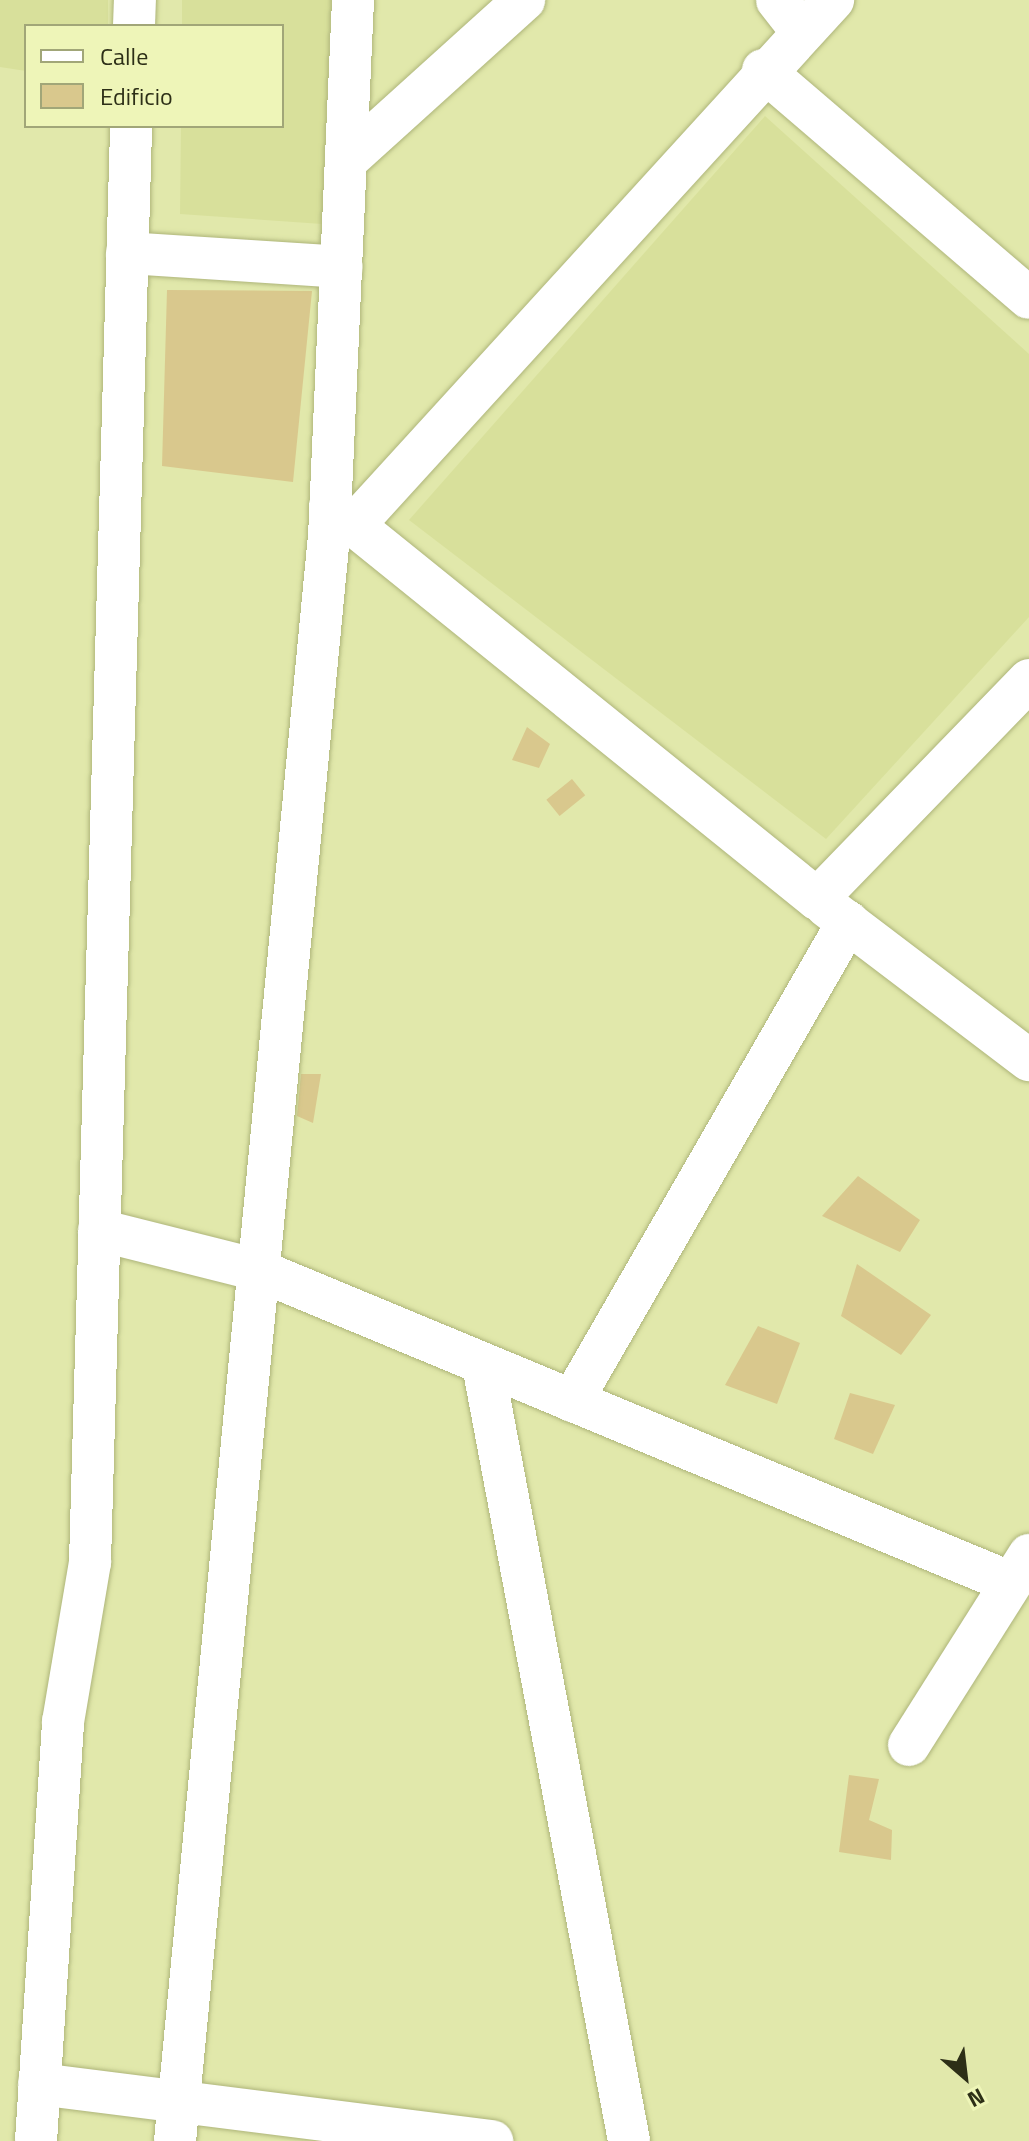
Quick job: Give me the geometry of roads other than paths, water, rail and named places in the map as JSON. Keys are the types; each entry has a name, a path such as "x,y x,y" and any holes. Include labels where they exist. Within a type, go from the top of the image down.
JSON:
{"street":[{"path":"134,24 135,0"},
{"path":"178,2123 258,1270 342,515 342,267 353,0"},
{"path":"347,160 524,0"},
{"path":"342,515 763,70 789,16 833,0"},
{"path":"763,70 1023,280"},
{"path":"36,2141 63,1722 90,1562 131,128"},
{"path":"127,253 342,267"},
{"path":"342,515 832,911 1029,1060"},
{"path":"572,1401 832,911 1029,680"},
{"path":"99,1230 258,1270 572,1401 1019,1568 909,1745"},
{"path":"483,1365 629,2141"},
{"path":"39,2084 178,2123 492,2141"}]}
